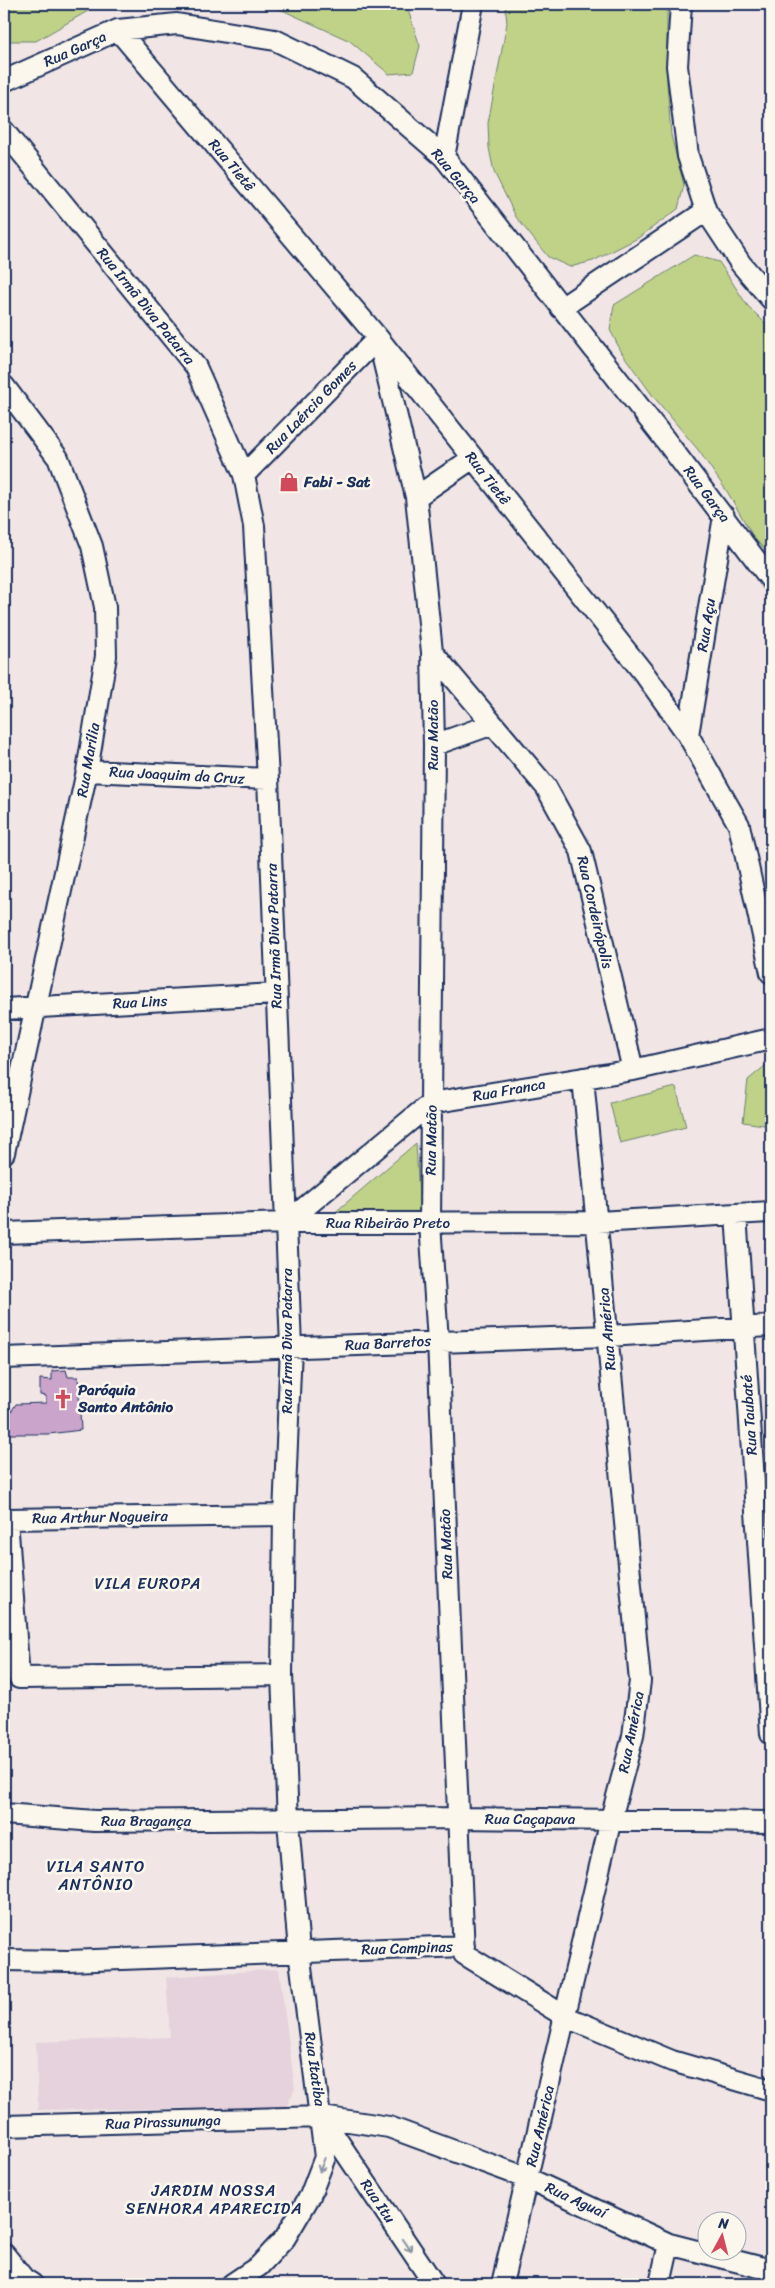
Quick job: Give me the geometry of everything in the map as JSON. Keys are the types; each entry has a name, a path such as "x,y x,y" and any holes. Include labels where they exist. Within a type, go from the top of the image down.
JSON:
{"street":[{"path":"444,157 473,4"},
{"path":"681,4 677,66 688,156 706,211 741,264 771,300"},
{"name":"Rua Garça","path":"4,81 118,30 177,24 275,40 353,78 444,157 724,516 771,580"},
{"name":"Rua Tietê","path":"118,30 378,338 646,676 688,735 739,825 771,973"},
{"name":"Rua Irmã Diva Patarra","path":"4,131 196,367 244,475 254,526 268,779 291,1347 284,1515 282,1675 288,1821"},
{"path":"560,308 706,211"},
{"name":"Rua Laércio Gomes","path":"244,475 378,338"},
{"name":"Rua Matão","path":"378,338 416,497 432,652 434,745 430,1223 438,1340 457,1818 464,1946"},
{"name":"Rua Marília","path":"4,386 58,458 92,546 105,607 106,656 87,771 4,1153"},
{"path":"416,497 472,458"},
{"name":"Rua Açu","path":"688,735 724,516"},
{"name":"Rua Cordeirópolis","path":"432,652 546,787 582,851 633,1070"},
{"path":"434,745 493,724"},
{"name":"Rua Joaquim da Cruz","path":"87,771 268,779"},
{"name":"Rua Lins","path":"4,1009 276,994"},
{"name":"Rua Franca","path":"431,1103 633,1070 771,1039"},
{"name":"Rua América","path":"502,2284 611,1819 633,1736 640,1681 584,1078"},
{"path":"286,1223 431,1103"},
{"name":"Rua Ribeirão Preto","path":"4,1233 286,1223 598,1222 771,1212"},
{"name":"Rua Taubaté","path":"736,1214 742,1326 769,1671 771,1734"},
{"name":"Rua Barretos","path":"4,1358 438,1340 608,1336 742,1326 771,1326"},
{"name":"Rua Arthur Nogueira","path":"282,1675 19,1678 7,1519 284,1515"},
{"name":"Rua Bragança","path":"4,1814 95,1821 288,1821"},
{"name":"Rua Caçapava","path":"288,1821 457,1818 771,1822"},
{"name":"Rua Itatiba","path":"232,2284 259,2266 285,2238 310,2196 325,2157 322,2117 299,1951 288,1821"},
{"name":"Rua Campinas","path":"4,1960 68,1961 464,1946 464,1954 566,2017 672,2061 771,2090"},
{"name":"Rua Pirassununga","path":"4,2126 322,2117"},
{"name":"Rua Aguaí","path":"322,2117 389,2127 528,2178 669,2244 771,2270"},
{"name":"Rua Itu","path":"322,2117 434,2284"},
{"path":"660,2284 669,2244"},
{"path":"4,2254 24,2279 32,2284"}],"shaded area":[{"path":"279,1969 295,2089 286,2107 38,2110 36,2042 170,2037 166,1977"}],"green space":[{"path":"4,4 100,4 36,41 4,41"},
{"path":"269,4 406,4 420,46 413,72 389,74 350,41"},
{"path":"505,4 667,4 667,83 671,135 684,185 678,209 638,238 593,261 570,267 548,257 516,217 494,172 489,148 488,123 507,23"},
{"path":"694,255 719,262 747,305 771,329 771,556 754,538 728,493 699,451 653,396 622,353 610,330 614,305"},
{"path":"771,1061 771,1126 743,1122 748,1080"},
{"path":"676,1087 686,1127 620,1143 610,1103"},
{"path":"416,1143 420,1213 332,1215"}],"building":[{"name":"Paróquia Santo Antônio","path":"66,1370 68,1377 78,1377 81,1430 49,1434 4,1434 4,1423 16,1404 46,1403 46,1396 40,1395 40,1379 52,1380 52,1371"}],"place":[{"name":"Fabi - Sat","path":"289,482"},
{"name":"Paróquia Santo Antônio","path":"63,1399"}],"district":[{"name":"VILA EUROPA","path":"148,1583"},
{"name":"VILA SANTO ANTÔNIO","path":"96,1875"},
{"name":"JARDIM NOSSA SENHORA APARECIDA","path":"214,2199"}]}
